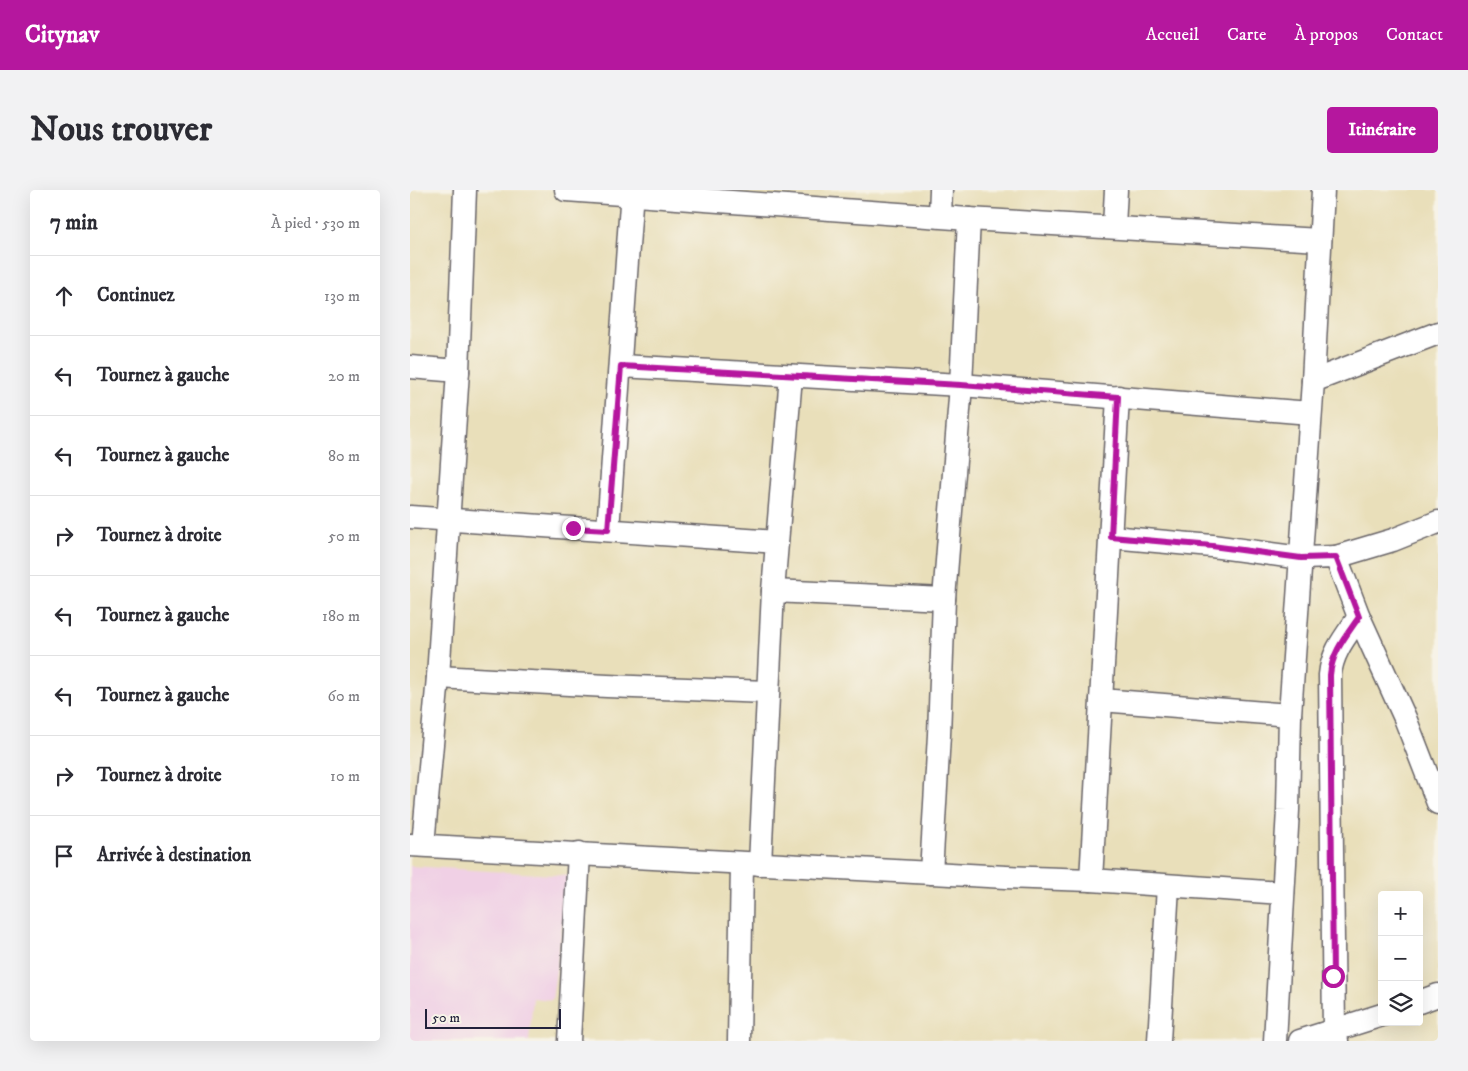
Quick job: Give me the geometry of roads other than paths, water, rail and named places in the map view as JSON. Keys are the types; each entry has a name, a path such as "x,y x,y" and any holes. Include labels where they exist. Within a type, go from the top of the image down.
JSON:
{"street":[{"path":"465,190 458,371 438,677 416,845 751,864 1091,880 1283,893"},
{"path":"566,190 632,193 969,219 1114,226 1320,240"},
{"path":"940,216 941,190"},
{"path":"1114,226 1116,190"},
{"path":"1275,1041 1288,810 1290,715 1313,381 1323,190"},
{"path":"608,530 632,193"},
{"path":"931,873 944,599 961,385 969,219"},
{"path":"1313,381 1438,333"},
{"path":"621,366 961,385 1310,413"},
{"path":"410,367 458,371"},
{"path":"739,1041 751,864 768,692 773,590 791,376"},
{"path":"1091,880 1118,397"},
{"path":"410,516 777,542"},
{"path":"1111,537 1212,546 1301,558 1336,557 1393,540 1438,522"},
{"path":"1336,557 1359,617 1405,718 1438,803"},
{"path":"773,590 944,599"},
{"path":"1335,1036 1330,675 1334,656 1339,645 1359,617"},
{"path":"438,677 768,692"},
{"path":"1101,700 1290,715"},
{"path":"570,1041 579,853"},
{"path":"1159,1041 1168,886"},
{"path":"1423,1001 1438,995"},
{"path":"1300,1041 1335,1036 1378,1017"}]}
